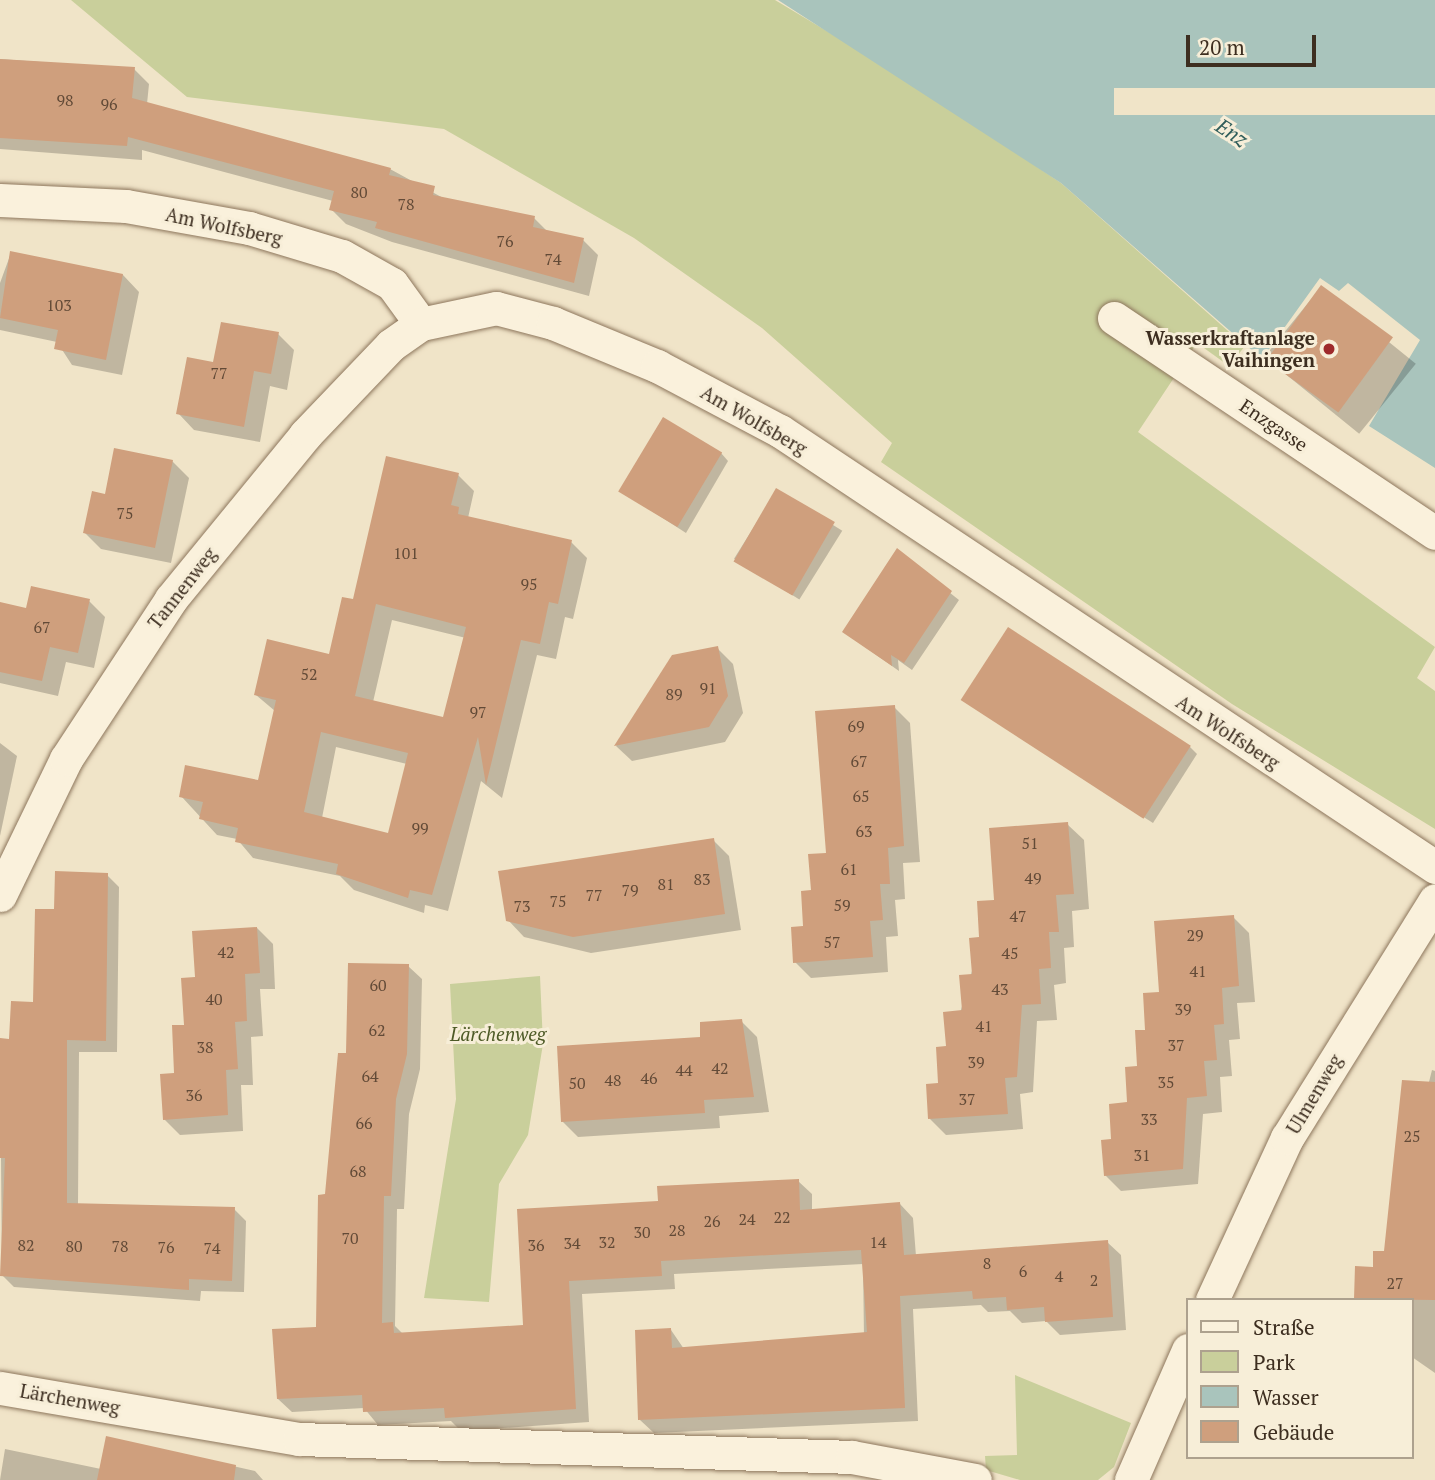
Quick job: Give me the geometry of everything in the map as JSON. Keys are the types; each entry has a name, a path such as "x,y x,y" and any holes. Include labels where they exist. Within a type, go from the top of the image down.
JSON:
{"street":[{"name":"Am Wolfsberg","path":"0,200 126,206 250,228 342,256 382,278 421,324 496,308 553,323 657,366 780,431 1435,867"},
{"name":"Enzgasse","path":"1114,318 1435,533"},
{"name":"Tannenweg","path":"0,895 66,759 171,599 305,435 391,345 421,324"},
{"name":"Ulmenweg","path":"1213,1298 1287,1138 1435,900"},
{"path":"1131,1480 1186,1355"},
{"name":"Lärchenweg","path":"0,1388 299,1439 852,1457 975,1480"}],"green space":[{"path":"71,0 775,0 905,78 1061,183 1245,346 1229,366 1197,343 1138,432 1435,647 1417,678 1435,691 1435,829 1232,704 881,462 892,443 762,328 634,238 444,129 187,97"},
{"name":"Lärchenweg","path":"540,976 543,1044 528,1135 499,1184 489,1302 424,1298 456,1099 450,984"},
{"path":"1015,1375 1131,1423 1114,1467 1098,1480 1020,1480 986,1470 985,1456 1017,1455"}],"water":[{"name":"Enz","path":"778,0 1435,0 1435,468 1369,426 1420,340 1348,283 1339,291 1320,278 1262,359 1061,183"}],"pier":[{"path":"1114,88 1435,88 1435,115 1114,115"}],"building":[{"path":"0,59 135,67 132,98 391,168 389,175 435,186 433,195 535,216 533,227 584,238 574,283 375,228 377,222 329,210 334,191 128,137 127,146 0,138"},
{"path":"10,251 123,274 106,360 54,349 58,330 0,318"},
{"name":"Wasserkraftanlage Vaihingen","path":"1321,285 1393,337 1338,413 1266,360"},
{"path":"221,322 279,332 271,374 254,371 244,427 176,414 187,357 213,362"},
{"path":"663,417 722,453 677,527 618,492"},
{"path":"114,448 173,460 155,548 83,533 92,491 105,494"},
{"path":"386,456 459,473 451,505 459,507 458,514 572,540 558,604 549,602 540,644 521,640 486,785 478,737 432,895 410,890 408,898 336,874 338,864 235,842 238,828 199,819 203,802 179,797 185,765 258,780 276,700 254,695 267,639 329,654 342,597 353,599","holes":["376,604 466,627 443,717 355,696","321,732 408,753 388,833 304,812"]},
{"path":"776,488 835,522 792,596 734,562"},
{"path":"897,548 952,591 904,663 891,655 892,666 842,632"},
{"path":"31,586 90,599 78,653 50,647 42,681 0,672 0,602 26,608"},
{"path":"1008,627 1191,746 1143,819 961,700"},
{"path":"718,646 728,696 709,727 614,746 672,655"},
{"path":"895,705 904,846 888,848 890,884 880,884 883,920 870,921 873,957 793,963 791,927 803,926 801,891 811,890 808,854 826,853 815,711"},
{"path":"1068,822 1074,894 1056,895 1059,932 1049,932 1051,968 1039,969 1041,1004 1022,1005 1017,1077 1005,1078 1008,1114 928,1119 926,1084 938,1083 936,1047 946,1046 943,1012 962,1010 959,975 972,974 969,938 979,937 977,901 994,900 989,828"},
{"path":"714,838 725,914 573,937 506,921 498,871"},
{"path":"55,871 108,873 106,1041 67,1040 67,1203 235,1207 232,1281 189,1279 189,1290 0,1276 5,1158 0,1158 0,1038 9,1039 11,1001 33,1002 35,909 54,909"},
{"path":"1234,915 1239,986 1222,988 1224,1024 1214,1025 1217,1060 1204,1061 1207,1096 1187,1098 1183,1169 1104,1176 1101,1140 1111,1139 1109,1104 1127,1102 1125,1067 1137,1066 1135,1030 1145,1030 1143,993 1159,992 1154,921"},
{"path":"257,927 260,973 245,974 247,1021 235,1022 238,1069 226,1070 228,1115 163,1120 160,1074 174,1073 172,1025 184,1025 181,978 195,977 192,931"},
{"path":"348,963 409,964 407,1054 396,1099 391,1196 384,1196 382,1323 393,1322 394,1333 523,1325 517,1209 658,1201 657,1186 799,1179 800,1210 900,1202 904,1255 1108,1240 1113,1317 1045,1322 1044,1307 1007,1310 1006,1297 973,1299 972,1291 900,1296 905,1408 638,1420 635,1330 671,1328 672,1348 867,1332 861,1250 661,1261 662,1276 569,1281 576,1409 445,1418 444,1408 363,1412 362,1395 277,1399 272,1329 316,1327 318,1195 325,1194 338,1053 346,1053"},
{"path":"742,1019 754,1097 704,1100 705,1113 561,1122 557,1046 700,1037 700,1022"},
{"path":"1402,1080 1435,1082 1435,1300 1354,1298 1355,1266 1373,1267 1373,1251 1384,1251"},
{"path":"106,1436 236,1465 234,1480 97,1480"}],"place":[{"name":"Wasserkraftanlage Vaihingen","path":"1329,349"}]}
